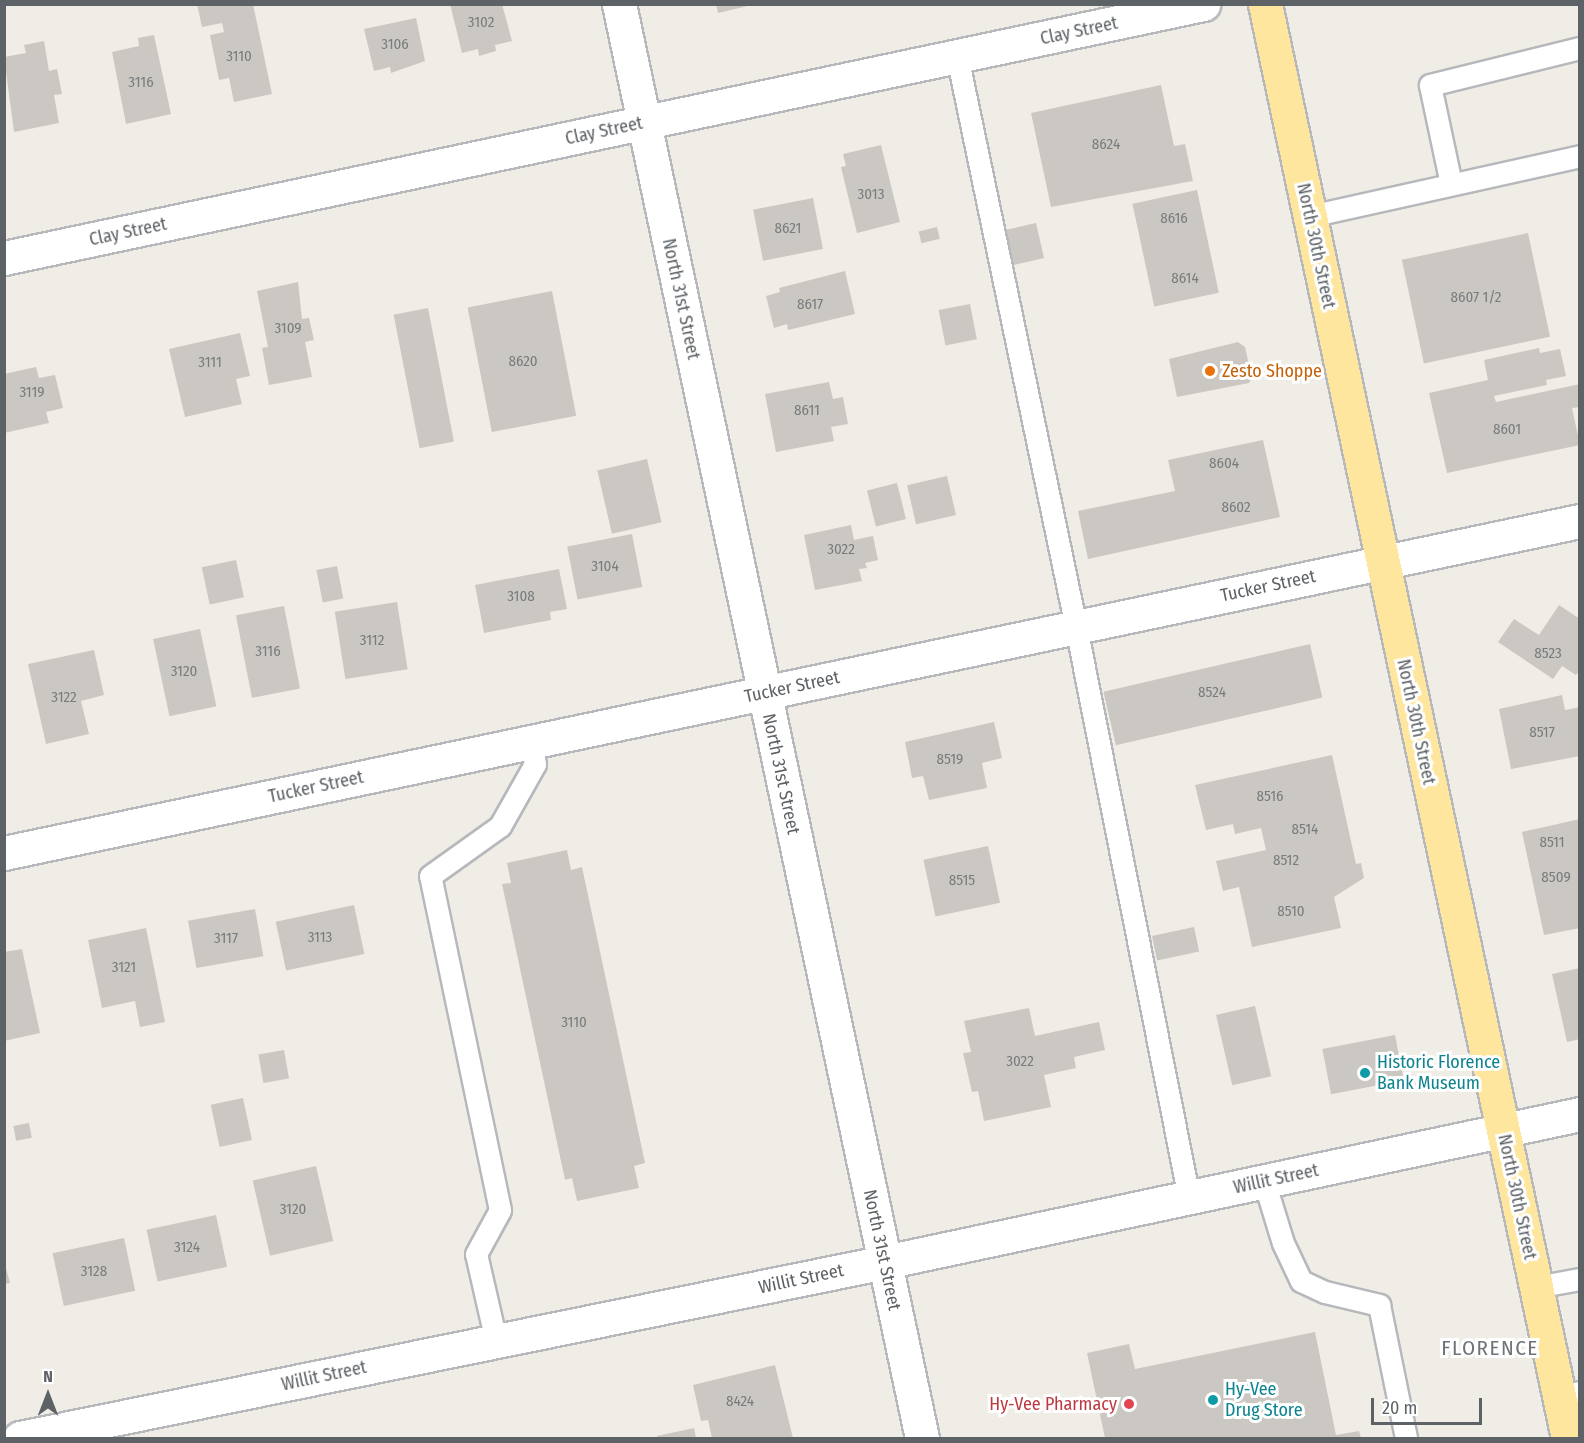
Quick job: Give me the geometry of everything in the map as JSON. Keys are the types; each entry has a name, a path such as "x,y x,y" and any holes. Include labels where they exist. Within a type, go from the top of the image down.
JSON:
{"highway":[{"name":"North 30th Street","path":"1265,4 1536,1287 1569,1394 1568,1438"}],"street":[{"name":"North 31st Street","path":"619,4 922,1438"},
{"name":"Clay Street","path":"4,258 1203,4"},
{"name":"Tucker Street","path":"4,853 1580,521"},
{"name":"Willit Street","path":"20,1438 885,1262 1580,1114"}],"lane":[{"path":"1451,184 1430,85 1580,48"},
{"path":"957,56 1076,627 1189,1198"},
{"path":"1310,216 1580,156"},
{"path":"496,1341 476,1254 500,1210 430,876 500,826 535,764 531,742"},
{"path":"1264,1181 1283,1243 1301,1281 1325,1292 1379,1305 1406,1438"},
{"path":"1536,1287 1580,1279"}],"building":[{"path":"197,4 253,4 272,94 234,102 229,78 219,80 210,35 224,32 222,23 202,27"},
{"path":"450,4 502,4 512,41 495,45 496,51 479,56 478,49 462,53"},
{"path":"716,4 752,4 752,5 718,13"},
{"path":"416,18 425,61 391,73 390,67 374,71 364,29"},
{"path":"154,35 171,114 126,124 112,52 139,46 138,38"},
{"path":"44,41 49,71 57,69 62,94 54,95 59,123 14,132 4,57 26,53 24,45"},
{"path":"1161,85 1174,146 1185,144 1193,181 1051,207 1031,113"},
{"path":"881,145 900,222 857,233 841,167 846,166 843,154"},
{"path":"1197,190 1219,293 1154,306 1132,204"},
{"path":"813,198 823,249 763,261 753,210"},
{"path":"1036,223 1044,258 1010,266 1002,231"},
{"path":"937,227 940,239 921,243 919,232"},
{"path":"1528,233 1550,337 1424,364 1402,260"},
{"path":"845,271 855,314 788,330 787,324 774,328 766,296 780,292 779,288"},
{"path":"298,282 302,319 309,318 314,340 305,342 312,377 269,385 262,348 268,347 257,291"},
{"path":"552,291 576,416 492,432 468,307"},
{"path":"970,304 977,339 945,345 939,310"},
{"path":"428,308 454,442 420,448 394,315"},
{"path":"240,333 250,376 236,379 242,404 185,417 169,349"},
{"name":"Zesto Shoppe","path":"1238,342 1245,347 1252,378 1249,383 1177,397 1169,359"},
{"path":"1539,348 1540,353 1560,349 1566,376 1546,380 1547,385 1494,396 1496,402 1580,384 1580,407 1572,408 1580,445 1447,473 1429,393 1488,380 1484,360"},
{"path":"36,367 39,378 55,375 63,408 46,412 49,423 4,433 4,374"},
{"path":"829,382 833,399 843,397 848,424 831,427 834,441 776,452 765,394"},
{"path":"1263,440 1280,517 1088,559 1078,511 1175,491 1168,460"},
{"path":"647,459 662,522 612,534 597,470"},
{"path":"947,476 956,515 916,524 907,485"},
{"path":"897,483 906,519 876,526 867,490"},
{"path":"851,525 854,540 873,536 878,560 865,563 867,568 859,569 862,581 815,590 804,535"},
{"path":"632,534 642,587 578,600 567,547"},
{"path":"236,560 244,597 210,604 202,567"},
{"path":"337,566 343,598 323,602 316,570"},
{"path":"559,569 567,609 550,612 551,620 484,633 475,585"},
{"path":"397,602 408,669 345,679 335,612"},
{"path":"1559,605 1580,619 1580,670 1576,675 1562,666 1553,679 1498,642 1514,619 1539,635"},
{"path":"284,606 300,688 252,698 236,615"},
{"path":"200,629 216,706 169,716 153,639"},
{"path":"1310,644 1322,698 1116,745 1103,692"},
{"path":"94,650 104,695 81,701 89,734 46,744 28,664"},
{"path":"1562,695 1565,710 1580,707 1580,756 1511,769 1499,709"},
{"path":"994,722 1002,758 982,763 987,788 929,800 923,776 912,778 905,742"},
{"path":"1332,755 1356,864 1361,863 1364,878 1334,897 1341,928 1252,947 1239,887 1223,891 1216,861 1266,850 1261,828 1235,834 1233,824 1206,830 1195,785"},
{"path":"1580,819 1580,928 1544,935 1522,832"},
{"path":"988,846 1000,903 936,916 923,860"},
{"path":"567,850 571,870 582,867 645,1163 634,1166 639,1188 577,1201 572,1178 565,1180 502,884 511,883 507,863"},
{"path":"354,905 364,954 286,971 276,922"},
{"path":"255,909 263,956 196,968 188,921"},
{"path":"1194,927 1199,951 1157,960 1152,936"},
{"path":"146,928 165,1022 140,1027 135,1001 102,1008 88,940"},
{"path":"22,949 40,1033 4,1041 4,952"},
{"path":"1580,968 1580,1039 1567,1042 1552,974"},
{"path":"1255,1006 1271,1076 1232,1085 1216,1015"},
{"path":"1029,1008 1035,1036 1099,1022 1105,1050 1074,1057 1076,1068 1044,1075 1051,1107 984,1121 978,1091 972,1092 963,1053 971,1052 964,1021"},
{"path":"1395,1035 1404,1080 1331,1094 1322,1049"},
{"path":"284,1050 289,1079 263,1083 258,1055"},
{"path":"243,1098 252,1140 220,1147 211,1105"},
{"path":"29,1123 32,1138 16,1141 13,1126"},
{"path":"316,1166 333,1241 270,1256 253,1181"},
{"path":"216,1215 227,1267 158,1282 147,1230"},
{"path":"124,1238 135,1291 64,1306 53,1253"},
{"path":"4,1261 10,1283 4,1284"},
{"name":"Hy-Vee Drug Store","path":"1315,1332 1336,1435 1359,1431 1361,1438 1105,1438 1087,1353 1129,1344 1135,1369"},
{"path":"775,1365 793,1438 712,1438 708,1420 701,1421 693,1385"},
{"path":"694,1428 696,1438 657,1438 657,1436"}],"place":[{"name":"Zesto Shoppe","path":"1210,371"},
{"name":"Historic Florence Bank Museum","path":"1365,1073"},
{"name":"Hy-Vee Drug Store","path":"1213,1400"},
{"name":"Hy-Vee Pharmacy","path":"1129,1404"}],"district":[{"name":"FLORENCE","path":"1490,1348"}]}
